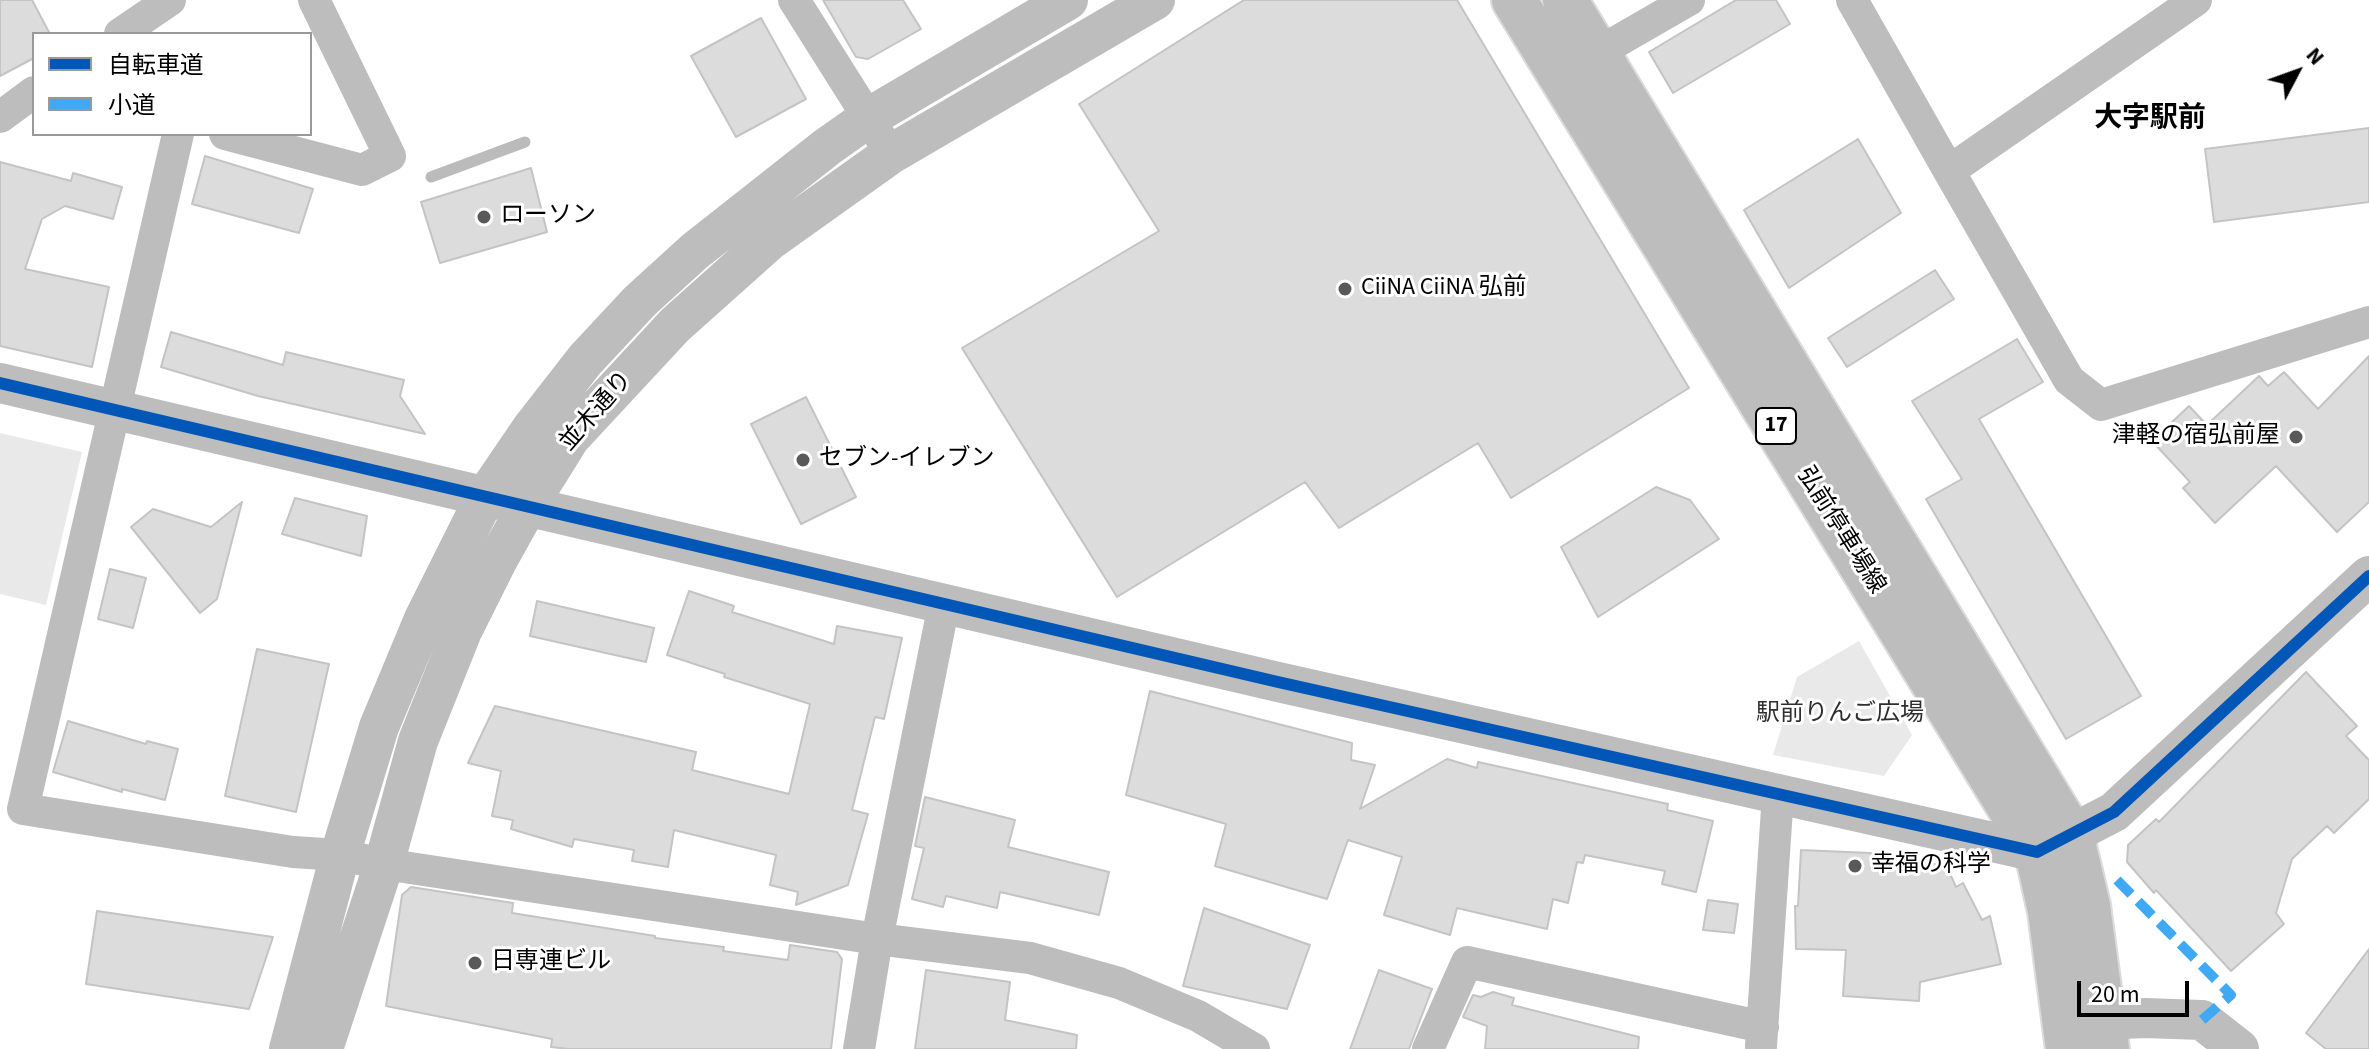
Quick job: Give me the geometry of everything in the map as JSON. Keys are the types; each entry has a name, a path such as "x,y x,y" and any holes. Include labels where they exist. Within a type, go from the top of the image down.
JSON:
{"main road":[{"name":"弘前停車場線","path":"1514,0 2054,843 2050,911 2068,1049"},
{"name":"弘前停車場線","path":"1565,0 2088,906 2105,1035"}],"street":[{"path":"123,32 170,0"},
{"path":"233,136 362,170 390,156 314,0"},
{"path":"794,0 891,154"},
{"name":"並木通り","path":"289,1049 340,855 379,727 424,619 485,497 532,428 585,360 640,301 695,251 868,118 1068,0"},
{"name":"並木通り","path":"323,1049 384,864 423,728 462,631 527,507 570,438 675,325 769,241 891,154 1155,0"},
{"path":"1597,53 1689,0"},
{"path":"1852,0 2069,380 2101,405 2369,322"},
{"path":"1949,171 2196,0"},
{"path":"0,117 32,93"},
{"path":"178,136 114,411 11,807 877,939 1030,958 1119,983 1198,1016 1254,1049"},
{"path":"0,383 944,604 1778,794 2054,843 2114,812 2369,576"},
{"path":"859,1049 877,939 944,604"},
{"path":"1428,1049 1467,962 1762,1038 1778,794"},
{"path":"2105,1035 2145,1018 2202,1020 2239,1049"}],"green space":[{"path":"0,433 82,452 46,605 0,594"},
{"name":"駅前りんご広場","path":"1859,641 1912,735 1884,776 1773,755 1797,677"}],"building":[{"path":"0,0 32,0 49,32 32,32 32,59 0,76"},
{"path":"823,0 903,0 921,29 868,59 856,57"},
{"name":"CiiNA CiiNA 弘前","path":"1244,0 1457,0 1689,388 1511,498 1478,443 1339,528 1305,482 1117,597 962,348 1159,231 1079,104"},
{"path":"1736,0 1776,0 1790,24 1673,93 1649,52"},
{"path":"761,18 806,99 736,137 691,56"},
{"path":"2369,128 2369,202 2214,222 2205,149"},
{"path":"1858,139 1901,213 1789,288 1744,210"},
{"path":"205,156 313,189 299,233 192,204"},
{"path":"0,162 71,181 73,173 122,187 113,219 65,206 42,219 25,269 109,287 92,367 0,346"},
{"name":"ローソン","path":"531,168 547,232 440,263 421,202"},
{"path":"1935,270 1954,299 1847,367 1828,338"},
{"path":"171,332 283,365 286,352 404,380 400,396 425,434 258,396 161,367"},
{"path":"2017,339 2043,382 1979,419 2141,696 2066,739 1926,499 1962,479 1912,401"},
{"path":"2369,356 2369,502 2337,532 2276,466 2215,523 2183,488 2190,482 2152,441 2189,406 2207,425 2259,376 2268,386 2284,372 2318,409"},
{"name":"セブン-イレブン","path":"806,397 856,497 801,524 751,424"},
{"path":"1656,487 1690,500 1719,539 1598,617 1561,547"},
{"path":"295,498 367,516 361,556 282,534"},
{"path":"242,502 217,599 200,613 131,527 153,509 211,527"},
{"path":"110,569 146,578 133,628 98,619"},
{"path":"689,591 734,606 732,612 834,644 837,626 902,638 884,719 875,717 852,810 868,814 848,885 796,905 798,892 770,885 776,855 674,830 668,867 632,861 634,850 574,839 572,847 511,829 513,820 492,816 501,771 468,763 495,706 696,752 692,770 789,794 810,704 667,655"},
{"path":"537,601 654,628 646,662 530,636"},
{"path":"257,649 329,664 296,812 225,796"},
{"path":"2306,672 2357,726 2346,736 2369,760 2369,799 2334,833 2327,826 2292,859 2276,913 2284,924 2231,971 2127,862 2128,845 2156,819 2159,822"},
{"path":"1150,691 1352,743 1351,760 1375,765 1360,809 1447,759 1477,768 1478,762 1668,804 1667,810 1713,821 1696,892 1662,884 1665,871 1585,855 1583,863 1577,862 1568,903 1553,899 1547,929 1457,908 1450,935 1384,915 1402,857 1348,840 1327,899 1215,866 1226,824 1126,795"},
{"path":"68,721 146,744 147,741 178,749 165,800 122,789 122,792 53,772"},
{"path":"925,797 1015,820 1008,847 1109,872 1099,915 1000,892 997,908 946,896 943,907 912,899 924,848 915,846"},
{"path":"1801,850 1893,854 1947,867 1956,887 1963,883 1982,920 1990,916 2001,964 1920,982 1919,1001 1843,996 1846,950 1796,949 1795,906 1798,906"},
{"path":"411,887 513,903 512,913 724,947 723,951 788,960 790,945 837,952 842,959 831,1049 569,1049 551,1047 552,1039 386,1006 402,895"},
{"path":"1708,900 1738,904 1734,933 1703,930"},
{"path":"1204,908 1310,945 1287,1009 1183,986"},
{"path":"97,911 273,937 249,1009 86,984"},
{"path":"2369,949 2369,1049 2326,1049 2306,1033"},
{"path":"926,970 1010,982 1005,1020 1077,1035 1076,1049 915,1049"},
{"path":"1379,970 1432,989 1409,1049 1350,1049"},
{"path":"1493,992 1514,998 1512,1005 1639,1037 1638,1049 1485,1049 1487,1026 1463,1017 1473,995 1481,997"}],"waterway":[{"path":"431,177 525,142"}],"marked path":[{"path":"2117,880 2231,995 2202,1020"}],"cycle path":[{"path":"0,383 1278,682 2037,852 2114,812 2369,576"}],"place":[{"name":"ローソン","path":"484,217"},
{"name":"CiiNA CiiNA 弘前","path":"1345,289"},
{"name":"津軽の宿弘前屋","path":"2296,437"},
{"name":"セブン-イレブン","path":"803,460"},
{"name":"幸福の科学","path":"1855,866"},
{"name":"日専連ビル","path":"475,963"}],"district":[{"name":"大字駅前","path":"2150,120"}]}
